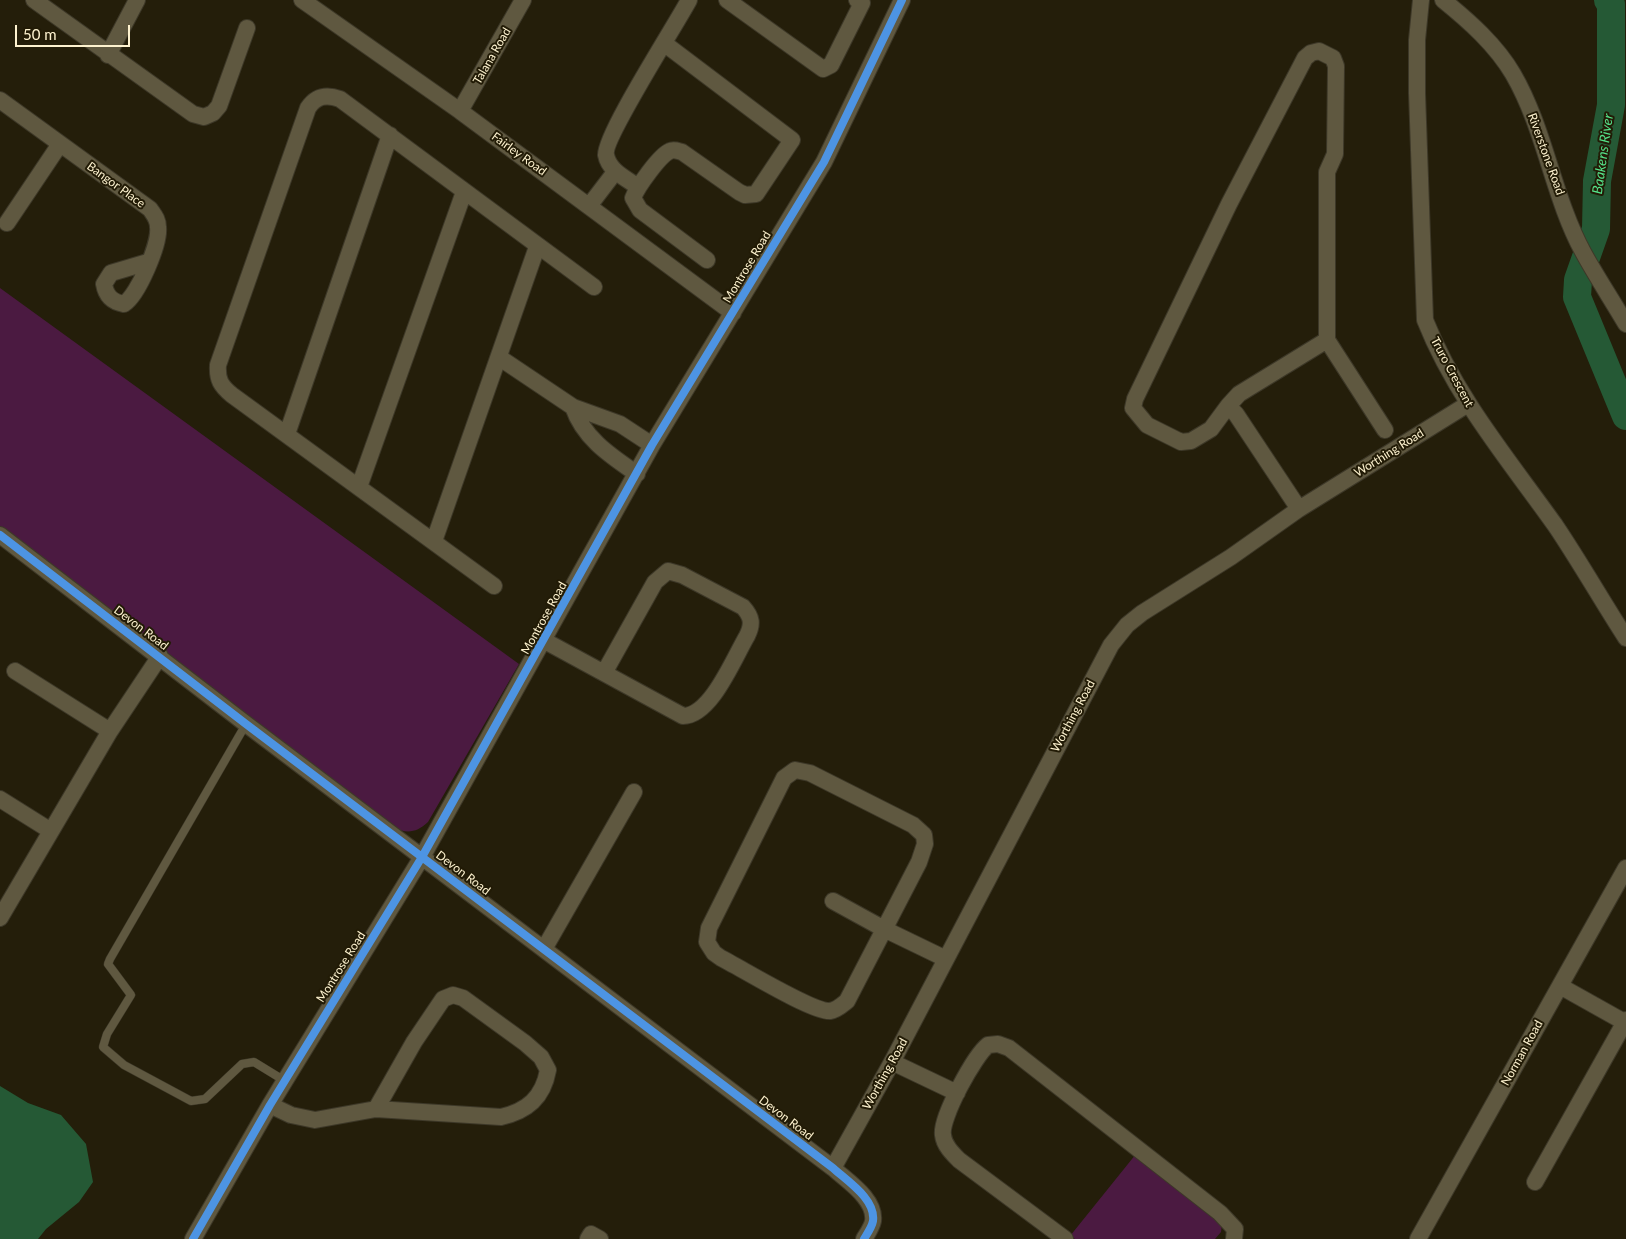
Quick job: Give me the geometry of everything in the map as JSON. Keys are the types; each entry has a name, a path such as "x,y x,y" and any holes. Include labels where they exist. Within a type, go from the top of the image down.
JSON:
{"street":[{"path":"34,0 108,55 193,114 204,117 213,114 219,106 247,28"},
{"path":"108,55 137,0"},
{"name":"Talana Road","path":"460,111 523,0"},
{"path":"638,187 616,172 608,162 605,152 610,138 689,0"},
{"path":"727,0 823,69 831,65 862,3 857,0"},
{"name":"Montrose Road","path":"193,1239 270,1105 422,857 652,445 824,162 902,0"},
{"name":"Truro Crescent","path":"1421,0 1417,40 1417,93 1425,320 1435,343 1468,404 1556,527 1626,638"},
{"name":"Riverstone Road","path":"1443,0 1464,17 1498,52 1514,74 1528,104 1555,182 1587,257 1626,324"},
{"name":"Fairley Road","path":"304,1 460,111 733,313"},
{"path":"665,44 792,140 756,194 745,195 674,150 667,152 638,187 633,198 640,210 707,260"},
{"path":"1327,340 1239,394 1212,429 1191,441 1181,442 1147,424 1133,408 1135,399 1229,204 1305,58 1311,53 1319,51 1333,58 1336,66 1335,154 1326,172 1327,340 1385,430"},
{"path":"494,586 220,385 218,365 308,108 314,100 330,96 340,99 594,288"},
{"name":"Bangor Place","path":"0,100 153,213 158,227 158,238 148,262"},
{"path":"287,434 390,135"},
{"path":"7,222 60,144"},
{"path":"589,206 616,172"},
{"path":"359,487 464,192"},
{"path":"434,541 500,358 537,247"},
{"path":"500,358 573,407 620,424 652,445"},
{"name":"Worthing Road","path":"833,1168 892,1062 1110,645 1127,625 1142,613 1231,557 1299,509 1468,404"},
{"path":"1228,406 1236,414 1299,509"},
{"path":"573,407 576,416 597,445 637,474"},
{"name":"Devon Road","path":"0,534 246,724 833,1168 862,1194 870,1208 872,1223 864,1239"},
{"path":"544,641 683,716 690,716 709,702 751,628 750,615 743,607 682,575 668,571 655,582 604,673"},
{"path":"0,918 110,731 160,656"},
{"path":"16,671 110,731"},
{"path":"795,770 810,773 913,825 924,835 925,844 919,862 884,929 847,1001 830,1011 809,1005 721,958 710,948 707,942 709,928 788,772 795,770"},
{"path":"544,949 634,792"},
{"path":"0,799 51,830"},
{"name":"Norman Road","path":"1418,1239 1626,868"},
{"path":"833,901 884,929 946,959"},
{"path":"1536,1182 1626,1022 1560,986"},
{"path":"270,1105 291,1115 315,1120 376,1109 486,1117 511,1115 532,1105 543,1088 548,1070 541,1058 525,1042 463,998 450,996 443,999 414,1042 376,1109"},
{"path":"1065,1239 952,1154 943,1136 942,1126 957,1093 984,1048 993,1044 1004,1045 1220,1213 1235,1229 1234,1239"},
{"path":"892,1062 957,1093"},
{"path":"588,1239 591,1234 600,1239"}],"lane":[{"path":"246,724 108,964 131,995 106,1034 103,1047 124,1065 191,1101 205,1099 242,1064 254,1062 285,1081"}],"shaded area":[{"path":"0,288 519,664 424,826 411,831 402,831 392,827 0,527"},
{"path":"0,1086 28,1103 61,1115 86,1144 93,1182 79,1202 46,1229 38,1239 0,1239"},
{"path":"1136,1154 1222,1224 1221,1232 1215,1239 1075,1239 1070,1236"}],"waterway":[{"name":"Baakens River","path":"1608,0 1611,4 1611,105 1597,181 1596,229 1578,280 1577,297 1626,416"}],"cycle path":[{"path":"193,1239 270,1105 422,857 652,445 824,162 902,0"},
{"path":"0,535 246,724 833,1168 853,1185 870,1205 873,1221 864,1239"}]}
